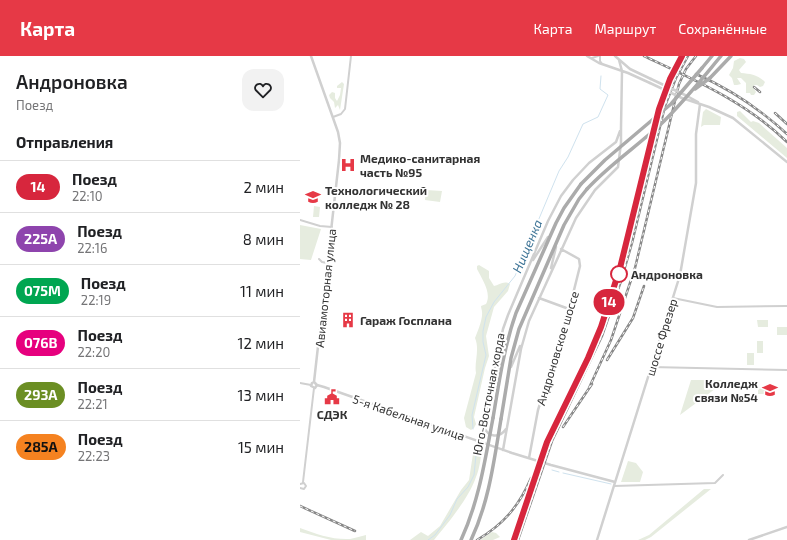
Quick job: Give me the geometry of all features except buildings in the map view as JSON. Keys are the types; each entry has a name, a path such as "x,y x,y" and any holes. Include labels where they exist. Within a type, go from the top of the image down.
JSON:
{"main road":[{"name":"Юго-Восточная хорда","path":"461,540 471,518 481,482 503,356 511,327 564,208 581,184 605,160 671,104 702,68 710,56"},
{"name":"Юго-Восточная хорда","path":"471,540 489,489 509,372 519,329 558,238 572,211 587,189 610,166 660,125 690,94 721,56"},
{"path":"690,94 710,78 730,56"}],"street":[{"name":"Авиамоторная улица","path":"311,56 333,117 340,143 314,382"},
{"path":"333,117 341,114 345,109 351,56"},
{"path":"588,57 594,58 599,56 602,65"},
{"path":"615,56 630,69 650,81"},
{"path":"588,57 602,65 650,81 736,120 787,162"},
{"path":"509,372 539,298 582,208 595,190 616,171 620,163 622,71 619,60"},
{"name":"шоссе Фрезер","path":"597,540 680,275 696,183 696,129 700,104"},
{"path":"480,442 502,333 508,315 548,221 561,196 581,171 616,142 621,128"},
{"path":"607,149 616,149 620,156"},
{"path":"300,220 320,226 332,227"},
{"path":"529,266 552,232"},
{"path":"550,274 558,238"},
{"name":"Андроновское шоссе","path":"529,458 538,410 566,322 580,263 579,259 561,250"},
{"path":"319,258 322,262 327,262"},
{"path":"539,298 569,309"},
{"path":"673,298 717,307 787,306"},
{"path":"499,382 502,333"},
{"path":"503,450 524,338"},
{"path":"651,367 787,370"},
{"path":"300,488 303,489 306,487 306,484 303,482 314,388 317,385 314,382 311,385"},
{"path":"300,383 311,385 314,388"},
{"name":"5-я Кабельная улица","path":"317,385 503,450 615,484"},
{"path":"484,422 485,430 493,436 503,433 507,426"},
{"path":"615,484 715,483 723,475"},
{"path":"749,540 787,527"}],"shaded area":[{"path":"740,58 744,59 746,62 739,70 741,73 756,76 765,82 763,86 760,87 754,85 756,92 754,95 746,93 746,83 741,78 737,78 741,84 734,85 732,78 729,75 733,68 734,61"},
{"path":"342,82 344,84 340,110 338,105 335,108 334,102 329,95 332,92 335,93 335,98 337,101 341,88 337,88 337,86"},
{"path":"706,109 721,117 720,125 704,125 701,127 703,112"},
{"path":"740,111 751,122 753,121 759,123 787,148 787,158 737,116 737,112"},
{"path":"426,190 442,191 440,202 425,200"},
{"path":"314,206 320,207 319,217 313,217"},
{"path":"300,225 321,229 311,260 300,259"},
{"path":"479,265 489,271 489,278 494,286 504,283 510,284 508,291 494,307 486,336 489,356 474,417 476,424 471,430 466,427 464,418 476,373 477,347 475,338 482,318 481,306 486,304 488,300 486,286 477,269 477,266"},
{"path":"757,320 768,320 768,327 758,327"},
{"path":"777,327 787,327 787,335 777,335"},
{"path":"757,341 763,341 763,353 757,353"},
{"path":"747,353 754,353 754,365 747,365"},
{"path":"691,380 727,380 680,415"},
{"path":"758,387 773,387 773,394 758,394"},
{"path":"482,446 480,462 473,485 452,518 434,540 410,540 421,532 428,536 440,526 461,490 469,480 474,447"},
{"path":"628,461 636,463 643,472 640,482 621,482"},
{"path":"704,489 711,489 651,537 645,540 638,540 649,535"},
{"path":"300,528 337,539 350,539 366,535 366,540 331,540 300,532"},
{"path":"492,532 496,533 500,537 493,540 480,540"}],"waterway":[{"name":"Нищенка","path":"473,429 472,415 486,355 483,342 483,331 486,317 494,302 515,276 559,171 568,157 583,124 598,117 608,95 600,89 601,76"},
{"name":"Нищенка","path":"428,540 435,535 450,515 457,499 468,487 474,475 476,455"},
{"path":"552,470 559,472"},
{"path":"563,473 611,484"}],"railway":[{"path":"644,56 719,93 755,115 787,142"},
{"path":"518,540 552,441 602,336 632,243 665,106 676,78 688,56"},
{"path":"589,388 611,340 635,268 679,84 686,69 696,56"},
{"path":"696,74 721,86 744,100 787,134"},
{"path":"754,87 760,92"},
{"path":"775,113 787,124"},
{"path":"607,360 633,318 644,286"},
{"path":"563,427 592,384"},
{"path":"477,540 495,528 510,514 531,478"},
{"path":"300,506 355,531"}],"train":[{"name":"14","path":"514,540 547,442 588,358 616,284 659,109 670,79 682,56"}],"place":[{"name":"Медико-санитарная часть №95","path":"348,165"},
{"name":"Технологический колледж № 28","path":"313,197"},
{"name":"Андроновка","path":"619,274"},
{"name":"Гараж Госплана","path":"348,320"},
{"name":"Колледж связи №54","path":"770,390"},
{"name":"СДЭК","path":"332,397"}]}
